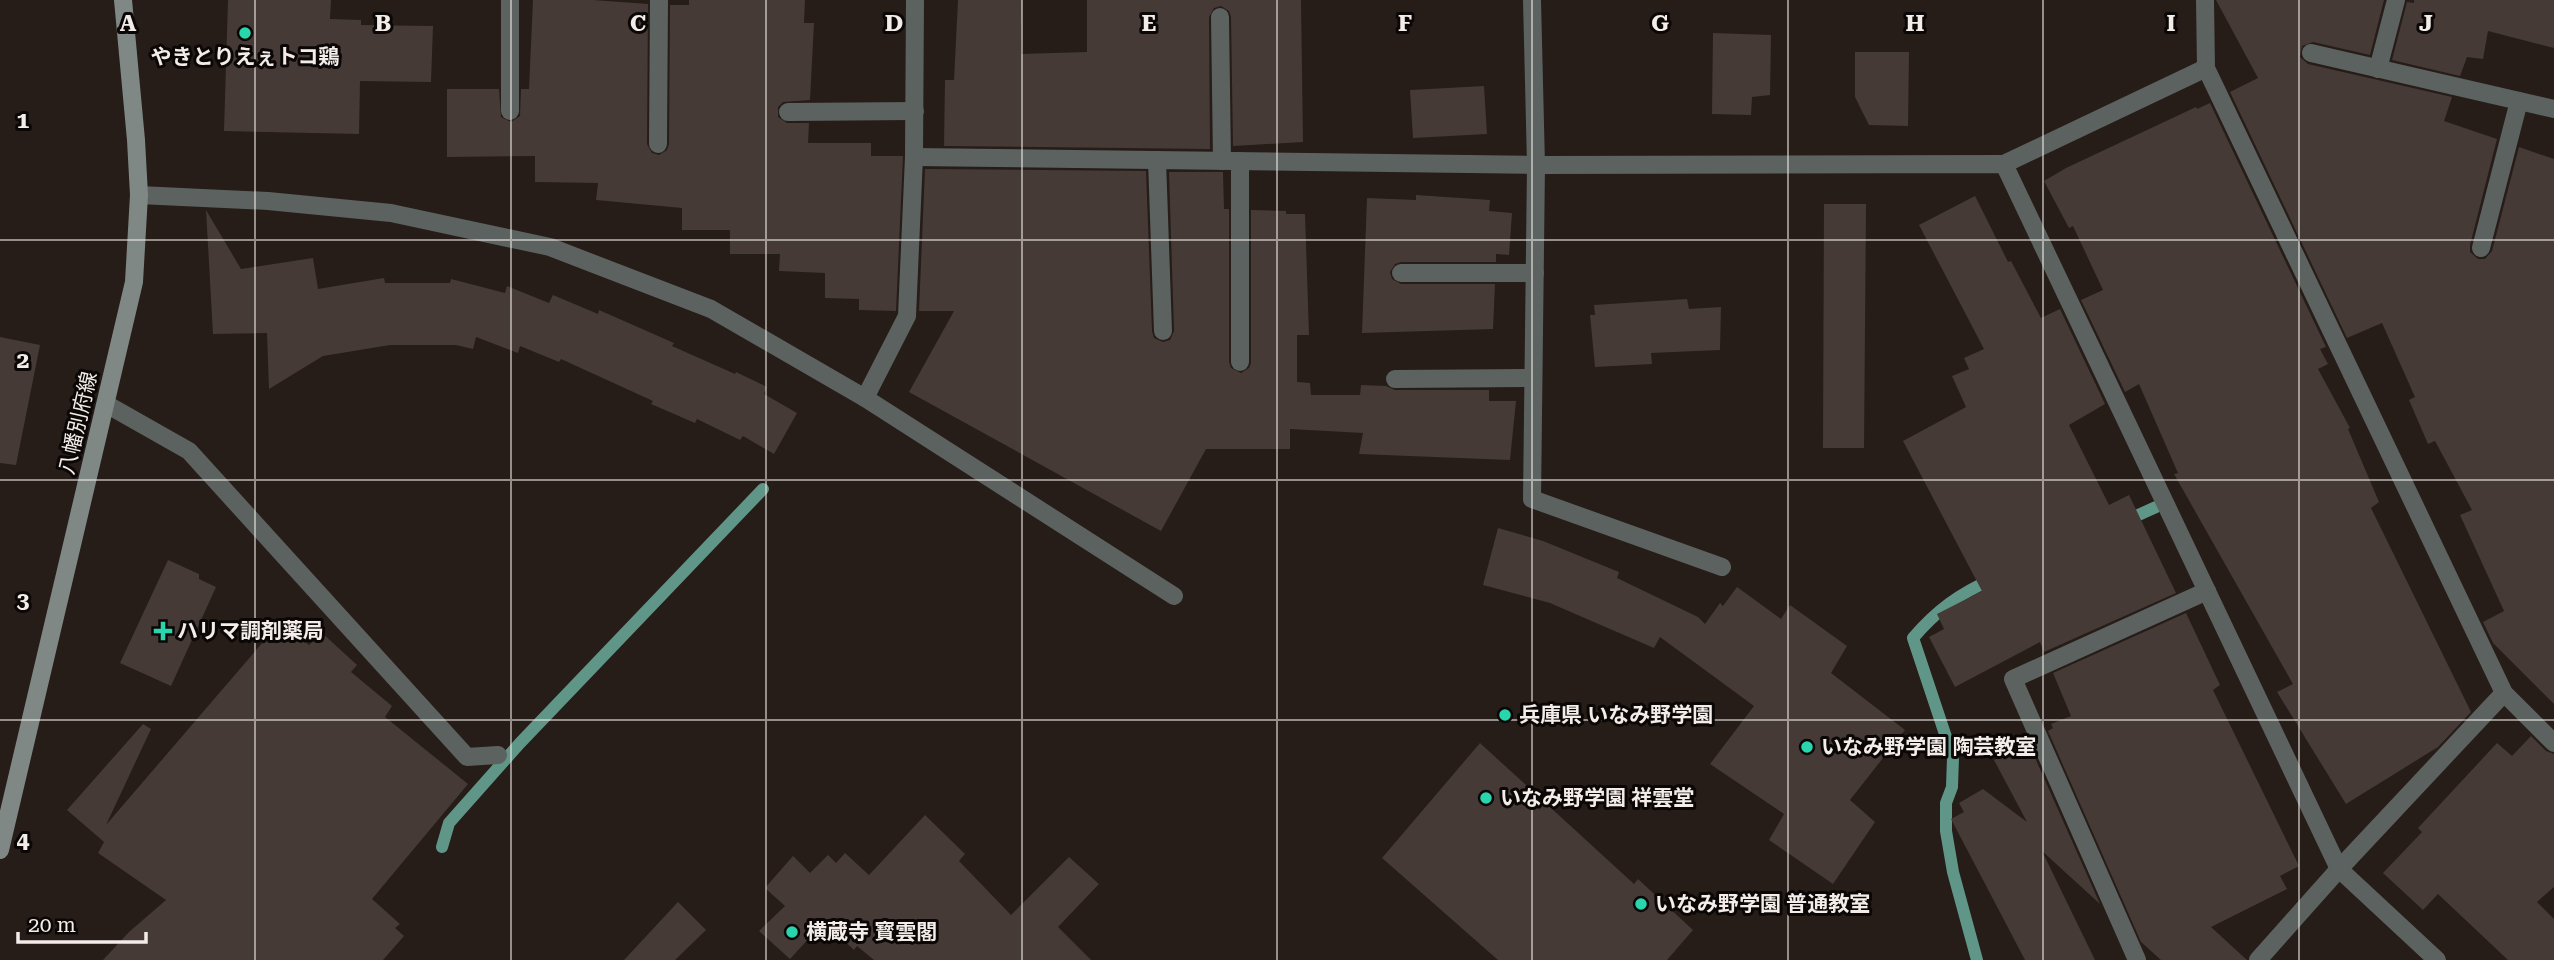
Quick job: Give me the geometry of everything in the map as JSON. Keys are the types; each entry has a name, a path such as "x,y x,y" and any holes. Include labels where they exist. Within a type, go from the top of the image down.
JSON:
{"main road":[{"name":"八幡別府線","path":"0,850 134,282 139,195 123,0"}],"street":[{"path":"510,0 510,111"},
{"path":"658,144 659,0"},
{"path":"865,398 907,316 915,157 915,0"},
{"path":"1532,0 1536,165 1532,499 1722,567"},
{"path":"2205,0 2206,68 2504,693 2554,743"},
{"path":"2378,69 2396,0"},
{"path":"1220,17 1231,161 1240,362"},
{"path":"2311,53 2554,109"},
{"path":"915,157 1536,165 2004,163 2206,68"},
{"path":"2481,248 2519,101"},
{"path":"788,113 915,111"},
{"path":"1157,160 1163,331"},
{"path":"2004,163 2339,869 2437,960"},
{"path":"139,195 268,201 391,213 550,247 711,309 865,398 1174,596"},
{"path":"1401,273 1535,273"},
{"path":"1395,379 1534,378"},
{"path":"106,404 188,451 467,757 498,755"},
{"path":"2137,960 2012,679 2207,591"},
{"path":"2258,960 2504,693"}],"building":[{"path":"228,0 331,0 330,19 361,20 361,25 433,26 431,82 360,81 359,134 224,131"},
{"path":"533,0 648,4 647,144 652,153 659,155 667,150 669,144 670,5 689,5 689,0 805,0 804,23 814,23 810,100 783,102 778,107 778,117 787,123 809,123 808,143 871,143 871,156 903,156 896,311 859,310 859,299 825,298 825,273 779,271 780,254 730,254 730,230 682,230 682,208 596,200 598,183 535,182 535,156 447,157 447,89 499,89 501,117 511,122 520,116 521,89 529,89"},
{"path":"958,0 1022,0 1021,54 1087,52 1087,0 1301,0 1303,142 1233,146 1231,17 1229,11 1221,6 1214,8 1209,17 1210,149 944,146 945,80 954,80"},
{"path":"2216,0 2384,0 2370,55 2313,42 2302,46 2300,57 2308,64 2452,97 2444,121 2497,139 2470,245 2470,252 2478,259 2485,259 2492,251 2519,147 2554,159 2554,704 2493,643 2483,622 2504,611 2460,515 2472,510 2435,441 2428,444 2409,400 2415,397 2382,323 2347,338 2230,92 2258,78"},
{"path":"2414,0 2554,0 2554,48 2488,31 2483,59 2467,57 2460,76 2392,60 2407,2 2414,3"},
{"path":"1713,33 1771,35 1770,95 1752,97 1751,115 1712,114"},
{"path":"1855,52 1909,52 1908,126 1869,125 1855,97"},
{"path":"1484,86 1487,134 1413,138 1410,90"},
{"path":"2210,103 2326,347 2320,349 2328,364 2318,369 2350,428 2348,429 2379,502 2371,508 2471,712 2438,747 2346,804 2277,692 2293,684 2174,474 2178,473 2139,384 2125,392 2081,300 2103,290 2073,226 2069,228 2044,181 2066,168 2196,107 2197,109"},
{"path":"925,169 1146,171 1152,331 1154,338 1163,342 1170,340 1174,331 1169,172 1223,172 1224,209 1229,209 1231,368 1241,373 1249,368 1251,363 1251,210 1305,214 1309,335 1297,335 1297,382 1310,383 1311,395 1360,395 1361,385 1386,386 1395,390 1489,390 1489,401 1516,401 1510,460 1359,454 1363,433 1290,429 1290,449 1206,449 1161,531 909,392 954,311 919,311"},
{"path":"1416,195 1490,200 1489,211 1512,213 1509,255 1496,254 1496,262 1401,262 1395,264 1390,272 1392,279 1401,284 1495,284 1493,329 1362,333 1367,198 1416,200"},
{"path":"1975,196 2008,262 2011,261 2041,318 2060,309 2105,404 2069,425 2109,505 2129,495 2176,593 2044,652 2040,642 1955,687 1929,637 1944,629 1937,614 1982,591 1903,441 1966,407 1952,376 1969,369 1964,358 1984,349 1919,225"},
{"path":"1824,204 1866,204 1864,448 1823,448"},
{"path":"206,210 241,269 313,258 318,289 384,278 385,283 450,283 451,279 505,293 507,286 549,303 553,295 598,314 599,310 674,343 672,346 735,374 736,372 767,387 764,394 797,413 774,454 743,436 740,440 697,419 695,423 651,404 653,401 561,359 559,362 520,346 518,353 476,337 473,349 456,345 390,345 323,356 269,389 267,333 213,334"},
{"path":"1687,299 1689,309 1721,307 1720,350 1651,353 1652,364 1595,367 1590,315 1595,315 1594,305"},
{"path":"0,337 40,345 16,465 0,463"},
{"name":"いなみ野学園 陶芸教室","path":"1498,528 1543,541 1619,572 1617,578 1698,617 1705,624 1720,603 1723,606 1737,587 1781,619 1790,605 1847,646 1831,673 1905,730 1850,800 1875,822 1833,884 1769,840 1784,814 1710,764 1754,706 1660,637 1654,648 1550,603 1483,585"},
{"path":"168,560 199,574 199,579 216,587 171,686 120,663"},
{"path":"2186,613 2220,685 2213,690 2299,866 2280,876 2287,889 2211,927 2247,960 2161,960 2141,942 2048,731 2053,728 2051,724 2071,716 2053,673"},
{"path":"281,621 309,645 321,632 357,665 351,672 392,706 385,717 468,784 372,899 400,924 395,928 404,936 383,960 103,960 129,932 166,900 98,853 104,842 67,810 143,724 151,729 106,825"},
{"path":"2531,736 2546,751 2554,754 2554,887 2537,902 2554,919 2554,960 2508,960 2438,894 2423,910 2383,873 2422,832 2418,828 2497,743 2512,756"},
{"path":"2028,742 2100,904 2042,851 2095,960 2025,960 1951,819 1964,812 1959,803 1983,789 2027,822 1994,760"},
{"name":"いなみ野学園 祥雲堂","path":"1480,743 1634,884 1638,879 1693,930 1667,960 1498,960 1382,858"},
{"path":"925,815 965,854 959,861 1011,915 1069,857 1099,884 1058,927 1091,960 874,960 857,946 854,950 824,922 790,959 759,931 785,906 765,888 793,856 810,873 828,855 836,863 845,853 869,875"},
{"path":"678,902 706,930 675,960 624,960"}],"waterway":[{"path":"442,847 449,823 520,743 763,489"},
{"path":"2125,521 2156,507"},
{"path":"1977,960 1953,872 1946,831 1946,803 1952,787 1953,758 1913,638 1949,604 1993,579"}],"place":[{"name":"やきとりえぇトコ鶏","path":"245,33"},
{"name":"ハリマ調剤薬局","path":"163,631"},
{"name":"兵庫県 いなみ野学園","path":"1505,715"},
{"name":"いなみ野学園 陶芸教室","path":"1807,747"},
{"name":"いなみ野学園 祥雲堂","path":"1486,798"},
{"name":"いなみ野学園 普通教室","path":"1641,904"},
{"name":"横蔵寺 寳雲閣","path":"792,932"}]}
